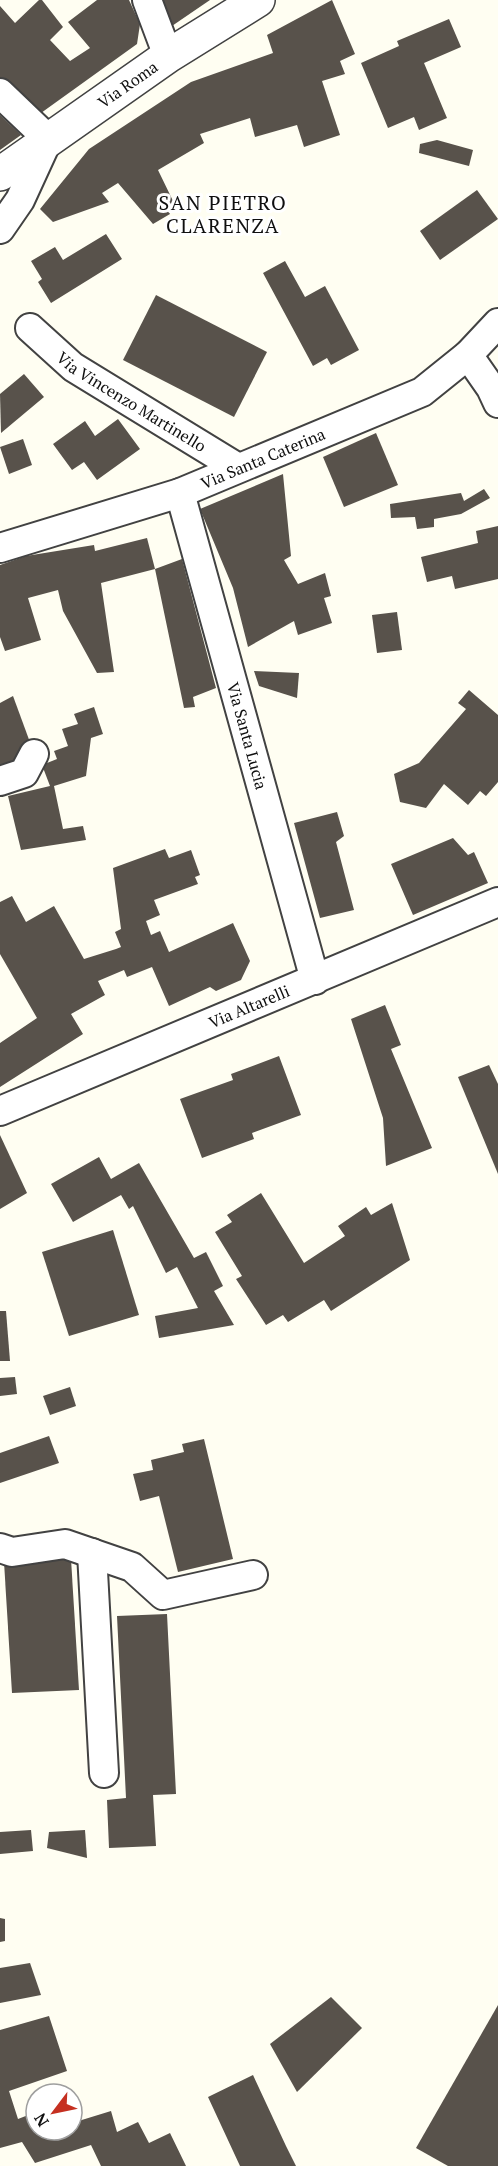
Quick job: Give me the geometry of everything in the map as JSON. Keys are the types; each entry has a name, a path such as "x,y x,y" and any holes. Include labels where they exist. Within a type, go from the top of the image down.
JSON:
{"street":[{"path":"147,0 168,56"},
{"name":"Via Roma","path":"0,174 168,56 258,0"},
{"path":"0,93 48,139 20,200 0,229"},
{"name":"Via Santa Caterina","path":"0,548 180,493 422,392 468,356 498,323"},
{"name":"Via Vincenzo Martinello","path":"30,328 73,367 238,468"},
{"path":"468,356 491,388 498,403"},
{"name":"Via Santa Lucia","path":"180,493 315,980"},
{"path":"0,781 24,773 34,754"},
{"name":"Via Altarelli","path":"0,1111 498,902"},
{"path":"0,1548 12,1552 65,1544 132,1567 163,1595 253,1575"},
{"path":"92,1553 104,1773"}],"building":[{"path":"39,0 42,0 63,27 50,40 70,61 90,48 68,22 97,0 129,0 140,24 137,44 41,113 0,79 0,6 15,23"},
{"path":"160,0 210,0 169,28"},
{"path":"332,0 355,54 340,61 345,74 322,81 340,135 304,147 297,125 255,137 250,118 200,134 204,143 158,170 174,203 166,207 170,214 153,224 118,183 102,193 109,202 53,222 40,209 89,149 191,82 273,53 267,35"},
{"path":"449,19 461,47 424,63 447,118 419,130 414,117 388,128 361,63 399,46 397,41"},
{"path":"0,115 21,135 0,150"},
{"path":"437,140 473,150 469,166 419,153 420,144"},
{"path":"477,190 498,219 440,260 420,231"},
{"path":"106,234 122,259 51,303 38,282 42,279 31,261 55,247 63,260"},
{"path":"285,261 305,297 325,286 359,350 331,365 327,358 313,366 263,273"},
{"path":"156,295 267,352 234,417 123,360"},
{"path":"24,374 44,397 1,433 0,394"},
{"path":"118,419 140,449 97,480 84,462 72,470 53,444 85,421 95,436"},
{"path":"376,433 398,485 344,507 323,457"},
{"path":"23,439 32,465 9,474 0,447"},
{"path":"283,474 291,556 284,560 298,584 325,573 331,596 324,598 332,623 298,635 294,621 248,647 233,588 200,509"},
{"path":"484,489 490,498 461,514 434,519 434,527 417,529 415,517 391,518 390,504 461,493 464,501"},
{"path":"498,526 498,579 455,589 452,576 427,582 421,557 478,543 476,531"},
{"path":"147,538 155,569 101,583 114,672 97,673 63,611 58,590 28,598 41,640 5,651 0,637 0,565 26,556 94,545 95,551"},
{"path":"182,559 216,688 193,697 195,707 184,708 155,569"},
{"path":"397,612 402,650 377,653 372,615"},
{"path":"254,671 299,673 297,698 259,686"},
{"path":"469,690 498,715 498,782 486,796 480,791 468,805 444,784 426,808 400,802 394,774 419,763 466,709 458,703"},
{"path":"13,696 31,745 19,760 0,768 0,703"},
{"path":"94,707 103,734 91,738 86,776 54,786 63,829 83,826 86,840 21,850 8,796 50,786 42,765 57,759 54,751 68,746 62,729 78,724 74,714"},
{"path":"337,812 344,836 336,842 354,910 320,918 294,823"},
{"path":"453,838 468,855 474,852 488,883 413,915 391,864"},
{"path":"165,849 169,858 191,850 200,875 195,877 198,884 154,900 160,915 146,921 151,935 160,931 169,952 233,923 250,961 241,980 216,991 210,987 169,1006 152,967 127,977 124,970 98,981 105,995 71,1014 83,1034 0,1087 0,1043 37,1018 0,954 0,902 12,896 26,922 54,906 84,959 116,949 121,947 115,932 121,929 113,868"},
{"path":"385,1005 401,1045 391,1049 432,1148 386,1166 383,1118 351,1019"},
{"path":"279,1056 301,1115 252,1133 254,1139 202,1158 180,1099 233,1080 231,1074"},
{"path":"489,1065 498,1084 498,1174 458,1077"},
{"path":"0,1135 27,1193 0,1209"},
{"path":"99,1157 111,1179 139,1163 194,1258 206,1252 223,1286 214,1291 234,1325 159,1338 155,1316 198,1308 177,1267 166,1273 133,1206 129,1209 121,1195 73,1222 51,1184"},
{"path":"261,1193 304,1263 345,1236 338,1226 366,1207 371,1215 392,1203 410,1260 331,1311 324,1300 288,1322 283,1315 266,1325 236,1279 242,1276 215,1232 232,1222 227,1215"},
{"path":"113,1230 139,1315 69,1336 42,1252"},
{"path":"0,1311 6,1311 10,1361 0,1361"},
{"path":"15,1377 17,1394 0,1396 0,1378"},
{"path":"70,1387 76,1406 50,1415 43,1396"},
{"path":"49,1436 59,1463 0,1483 0,1453"},
{"path":"204,1439 233,1559 178,1572 159,1496 140,1501 133,1474 153,1470 151,1460 184,1452 182,1444"},
{"path":"71,1559 79,1690 12,1693 4,1562"},
{"path":"167,1614 176,1794 153,1795 156,1846 109,1848 107,1800 126,1798 117,1616"},
{"path":"31,1830 33,1851 0,1854 0,1832"},
{"path":"85,1830 87,1858 47,1848 49,1832"},
{"path":"0,1918 5,1919 5,1941 0,1942"},
{"path":"30,1963 41,1995 0,2003 0,1968"},
{"path":"331,1997 362,2028 297,2092 270,2044"},
{"path":"498,2005 498,2166 448,2166 416,2148"},
{"path":"49,2016 67,2071 35,2082 24,2082 24,2086 9,2091 18,2119 24,2117 24,2142 84,2142 84,2119 111,2111 117,2132 138,2122 149,2143 170,2133 186,2166 101,2166 91,2145 35,2163 22,2142 0,2148 0,2030"},
{"path":"253,2075 296,2166 240,2166 208,2097"}],"district":[{"name":"SAN PIETRO CLARENZA","path":"223,214"}]}
